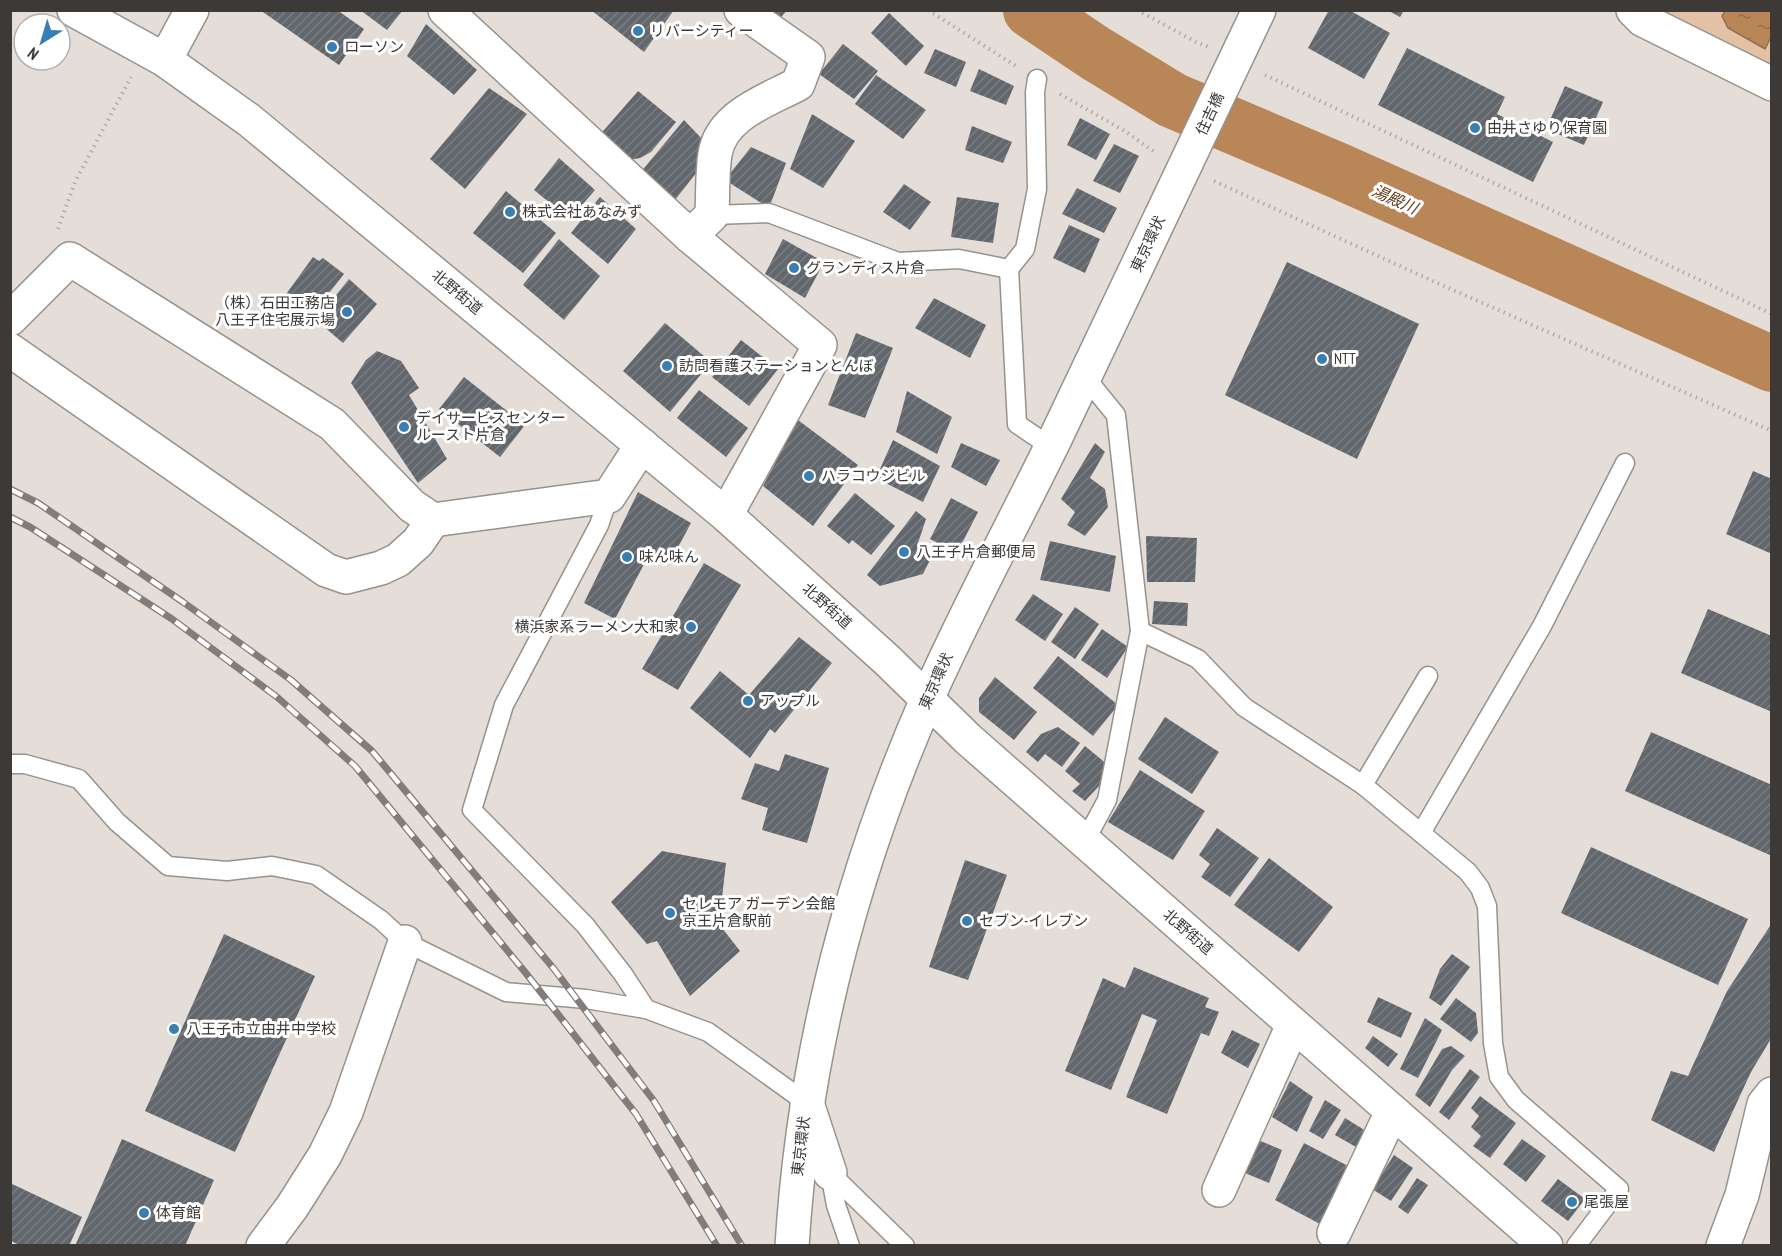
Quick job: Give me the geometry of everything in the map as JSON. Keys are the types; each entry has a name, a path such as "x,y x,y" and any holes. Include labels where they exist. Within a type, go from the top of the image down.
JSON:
{"main road":[{"name":"北野街道","path":"74,10 165,60 249,120 726,515 887,660 968,739 1546,1245"},
{"path":"165,60 192,10"},
{"path":"445,10 701,225 820,345 726,515"},
{"path":"701,225 715,152 725,130 752,107 798,84 808,57 741,10"},
{"path":"1233,64 1259,10"},
{"path":"1634,10 1643,20 1772,84"},
{"name":"住吉橋","path":"1188,160 1233,64"},
{"name":"東京環状","path":"792,1245 807,1103 832,977 864,863 927,700 959,630 1051,447 1188,160"},
{"path":"10,319 70,259 332,424 412,506 433,520 609,496 642,445"},
{"path":"10,350 326,570 346,577 381,568 398,560 418,542 433,520"},
{"path":"264,1245 292,1207 325,1155 346,1112 405,942"},
{"path":"1219,1190 1293,1025"},
{"path":"1723,1245 1765,1138 1764,1104 1772,1095"},
{"path":"807,1103 830,1173"},
{"path":"1335,1233 1392,1112"}],"lane":[{"path":"1037,79 1035,92 1037,189 1024,249 1009,269 1017,424 1051,447"},
{"path":"701,225 769,213 898,262 959,259 1009,269"},
{"path":"1085,377 1116,415 1140,631 1107,800 1085,841"},
{"path":"1421,834 1542,626 1625,463"},
{"path":"609,496 599,525 504,705 472,810 585,925 623,974 646,1009"},
{"path":"1140,631 1198,659 1244,707 1363,785 1468,872 1480,888 1487,906 1493,1043 1499,1077 1516,1100 1619,1189 1576,1245"},
{"path":"1363,785 1428,676"},
{"path":"10,764 25,764 79,779 117,822 168,866 227,871 272,866 316,874 381,920 405,942 506,992 586,999 646,1009 708,1032 807,1103"},
{"path":"830,1173 836,1205 850,1245"},
{"path":"830,1173 906,1245"}],"path":[{"path":"928,10 1156,152 1188,160 1210,180 1772,431"},
{"path":"1137,10 1233,64 1772,314"},
{"path":"70,259 54,241 75,182 133,74"}],"shaded area":[{"path":"1646,11 1771,11 1771,71"}],"water":[{"path":"1725,11 1771,11 1771,37 1765,49 1728,28 1722,16"}],"building":[{"name":"ローソン","path":"260,10 337,10 364,29 339,65"},
{"path":"360,10 403,10 387,30"},
{"name":"リバーシティー","path":"591,10 674,10 644,52"},
{"path":"764,10 787,10 778,21"},
{"path":"1329,10 1349,10 1390,33 1364,79 1308,48"},
{"path":"1387,10 1404,10 1400,17"},
{"path":"889,13 924,46 906,66 871,33"},
{"path":"426,24 477,70 454,95 407,56"},
{"path":"843,44 878,71 854,99 819,74"},
{"name":"由井さゆり保育園","path":"1407,48 1505,97 1497,114 1553,142 1533,182 1378,105"},
{"path":"935,49 966,62 956,87 924,73"},
{"path":"979,69 1014,86 1006,105 970,91"},
{"path":"876,75 926,110 903,139 855,104"},
{"path":"1565,86 1603,102 1584,145 1546,129"},
{"path":"489,88 527,114 465,189 430,159"},
{"path":"638,91 676,122 651,152 640,158 629,160 598,137"},
{"path":"812,114 855,141 823,188 790,169"},
{"path":"1080,118 1110,134 1096,160 1067,145"},
{"path":"684,120 704,141 700,168 675,200 640,173"},
{"path":"972,126 1012,142 1003,163 965,150"},
{"path":"1114,144 1139,156 1120,193 1093,181"},
{"path":"751,147 786,163 769,208 725,180"},
{"path":"559,158 595,190 570,219 534,190"},
{"path":"904,184 931,202 910,230 883,212"},
{"path":"1077,188 1117,208 1104,233 1062,214"},
{"name":"株式会社あなみず","path":"506,191 556,233 523,273 473,233"},
{"path":"600,197 636,229 608,264 571,233"},
{"path":"957,197 999,203 993,243 951,237"},
{"path":"1069,225 1100,239 1085,273 1053,258"},
{"path":"559,239 600,276 564,320 523,285"},
{"name":"グランディス片倉","path":"783,239 824,262 805,298 765,274"},
{"path":"313,257 319,261 323,258 344,274 311,316 284,297"},
{"name":"NTT","path":"1287,262 1419,324 1357,459 1225,395"},
{"name":"（株）石田工務店 八王子住宅展示場","path":"349,279 377,304 343,343 316,320"},
{"path":"934,298 986,325 970,358 915,328"},
{"name":"訪問看護ステーションとんぼ","path":"665,323 711,362 670,412 623,371"},
{"path":"856,333 893,348 865,418 828,405"},
{"path":"741,340 778,369 749,406 712,377"},
{"name":"デイサービスセンター ルースト片倉","path":"377,351 401,361 419,388 409,395 447,459 418,483 351,383 366,360"},
{"path":"464,377 525,425 500,457 439,409"},
{"path":"699,390 748,428 726,457 677,418"},
{"path":"907,391 952,417 937,454 896,432"},
{"name":"ハラコウジビル","path":"798,420 858,465 813,526 763,486"},
{"path":"893,440 940,466 923,502 876,478"},
{"path":"961,443 1000,460 986,486 951,467"},
{"path":"1095,443 1105,452 1090,478 1105,489 1108,507 1085,536 1067,525 1075,512 1061,499"},
{"path":"1753,471 1772,479 1772,554 1726,534"},
{"name":"味ん味ん","path":"638,492 691,523 669,564 651,551 615,619 584,603"},
{"path":"855,493 895,526 871,555 852,540 849,544 827,526"},
{"path":"951,498 978,512 957,553 930,539"},
{"name":"八王子片倉郵便局","path":"916,511 926,519 917,546 931,558 923,574 880,586 867,575"},
{"path":"1146,536 1197,538 1195,582 1147,582"},
{"path":"1050,541 1116,556 1110,592 1040,580"},
{"name":"横浜家系ラーメン大和家","path":"704,563 741,585 678,690 642,669"},
{"path":"1033,594 1063,614 1045,641 1015,620"},
{"path":"1154,601 1188,603 1187,626 1152,624"},
{"path":"1075,607 1099,624 1075,659 1051,642"},
{"path":"1708,609 1772,636 1772,712 1681,673"},
{"path":"1102,629 1128,647 1107,678 1081,660"},
{"name":"アップル","path":"799,637 832,663 775,733 770,729 750,758 690,708 720,671 749,695"},
{"path":"1058,656 1118,705 1093,736 1033,688"},
{"path":"995,677 1037,712 1014,740 979,712 979,698"},
{"path":"1165,717 1219,752 1192,794 1138,759"},
{"path":"1058,727 1080,743 1062,767 1045,754 1038,762 1026,752 1041,734"},
{"path":"1651,732 1772,785 1772,856 1625,791"},
{"path":"1085,746 1108,765 1100,785 1085,801 1072,791 1080,784 1065,771"},
{"path":"785,754 829,768 807,843 762,830 768,808 741,799 755,763 779,771"},
{"path":"1140,770 1205,811 1173,860 1108,822"},
{"path":"1217,828 1259,858 1230,897 1201,877 1210,864 1199,855"},
{"path":"1591,847 1748,919 1718,985 1561,913"},
{"name":"セレモア ガーデン会館 京王片倉駅前","path":"662,851 726,863 719,924 740,951 690,996 657,941 647,944 611,902"},
{"path":"1269,858 1333,907 1299,952 1234,905"},
{"name":"セブン-イレブン","path":"965,860 1007,875 968,980 929,967"},
{"path":"1772,923 1772,1037 1751,1072 1714,1152 1651,1120 1671,1071 1688,1076 1727,991"},
{"path":"224,934 315,976 235,1152 145,1111"},
{"path":"1452,954 1470,967 1441,1006 1429,998 1440,969"},
{"path":"1134,967 1209,998 1205,1007 1219,1012 1209,1036 1201,1033 1167,1114 1126,1097 1157,1020 1142,1014 1111,1090 1065,1071 1103,978 1125,988"},
{"path":"1378,997 1412,1013 1401,1038 1367,1022"},
{"path":"1456,998 1476,1013 1478,1033 1471,1042 1440,1019"},
{"path":"1425,1018 1442,1030 1418,1078 1400,1069"},
{"path":"1232,1030 1260,1044 1248,1068 1221,1053"},
{"path":"1373,1036 1398,1054 1388,1067 1365,1048"},
{"path":"1451,1046 1465,1056 1452,1070 1430,1107 1415,1095 1442,1049"},
{"path":"1470,1069 1480,1077 1449,1120 1439,1112"},
{"path":"1290,1081 1313,1097 1297,1132 1272,1117"},
{"path":"1480,1096 1516,1123 1490,1158 1473,1146 1481,1136 1471,1127 1479,1116 1471,1108"},
{"path":"1325,1100 1341,1110 1323,1139 1309,1131"},
{"path":"1345,1118 1366,1131 1356,1147 1335,1135"},
{"name":"体育館","path":"122,1139 214,1180 185,1246 75,1246"},
{"path":"1522,1139 1546,1156 1526,1182 1503,1164"},
{"path":"1258,1140 1282,1150 1269,1183 1245,1173"},
{"path":"1304,1143 1350,1167 1320,1224 1275,1200"},
{"path":"1394,1155 1413,1168 1391,1201 1372,1189"},
{"path":"1417,1178 1428,1185 1408,1214 1398,1207"},
{"path":"1558,1179 1585,1199 1568,1221 1541,1201"},
{"path":"10,1183 82,1217 69,1246 20,1246 10,1240"}],"waterway":[{"name":"湯殿川","path":"1031,10 1095,53 1172,100 1339,171 1772,364"}],"railway":[{"path":"10,489 38,503 183,602 291,680 372,751 554,969 654,1101 742,1246"},
{"path":"10,517 30,527 172,619 277,697 355,766 525,972 636,1114 717,1246"}],"place":[{"name":"リバーシティー","path":"638,31"},
{"name":"ローソン","path":"332,47"},
{"name":"由井さゆり保育園","path":"1475,128"},
{"name":"株式会社あなみず","path":"510,212"},
{"name":"グランディス片倉","path":"794,268"},
{"name":"（株）石田工務店 八王子住宅展示場","path":"347,312"},
{"name":"NTT","path":"1322,359"},
{"name":"訪問看護ステーションとんぼ","path":"667,366"},
{"name":"デイサービスセンター ルースト片倉","path":"404,427"},
{"name":"ハラコウジビル","path":"809,476"},
{"name":"八王子片倉郵便局","path":"904,552"},
{"name":"味ん味ん","path":"627,557"},
{"name":"横浜家系ラーメン大和家","path":"691,627"},
{"name":"アップル","path":"748,701"},
{"name":"セレモア ガーデン会館 京王片倉駅前","path":"670,913"},
{"name":"セブン-イレブン","path":"967,921"},
{"name":"八王子市立由井中学校","path":"174,1029"},
{"name":"尾張屋","path":"1572,1202"},
{"name":"体育館","path":"144,1213"}]}
